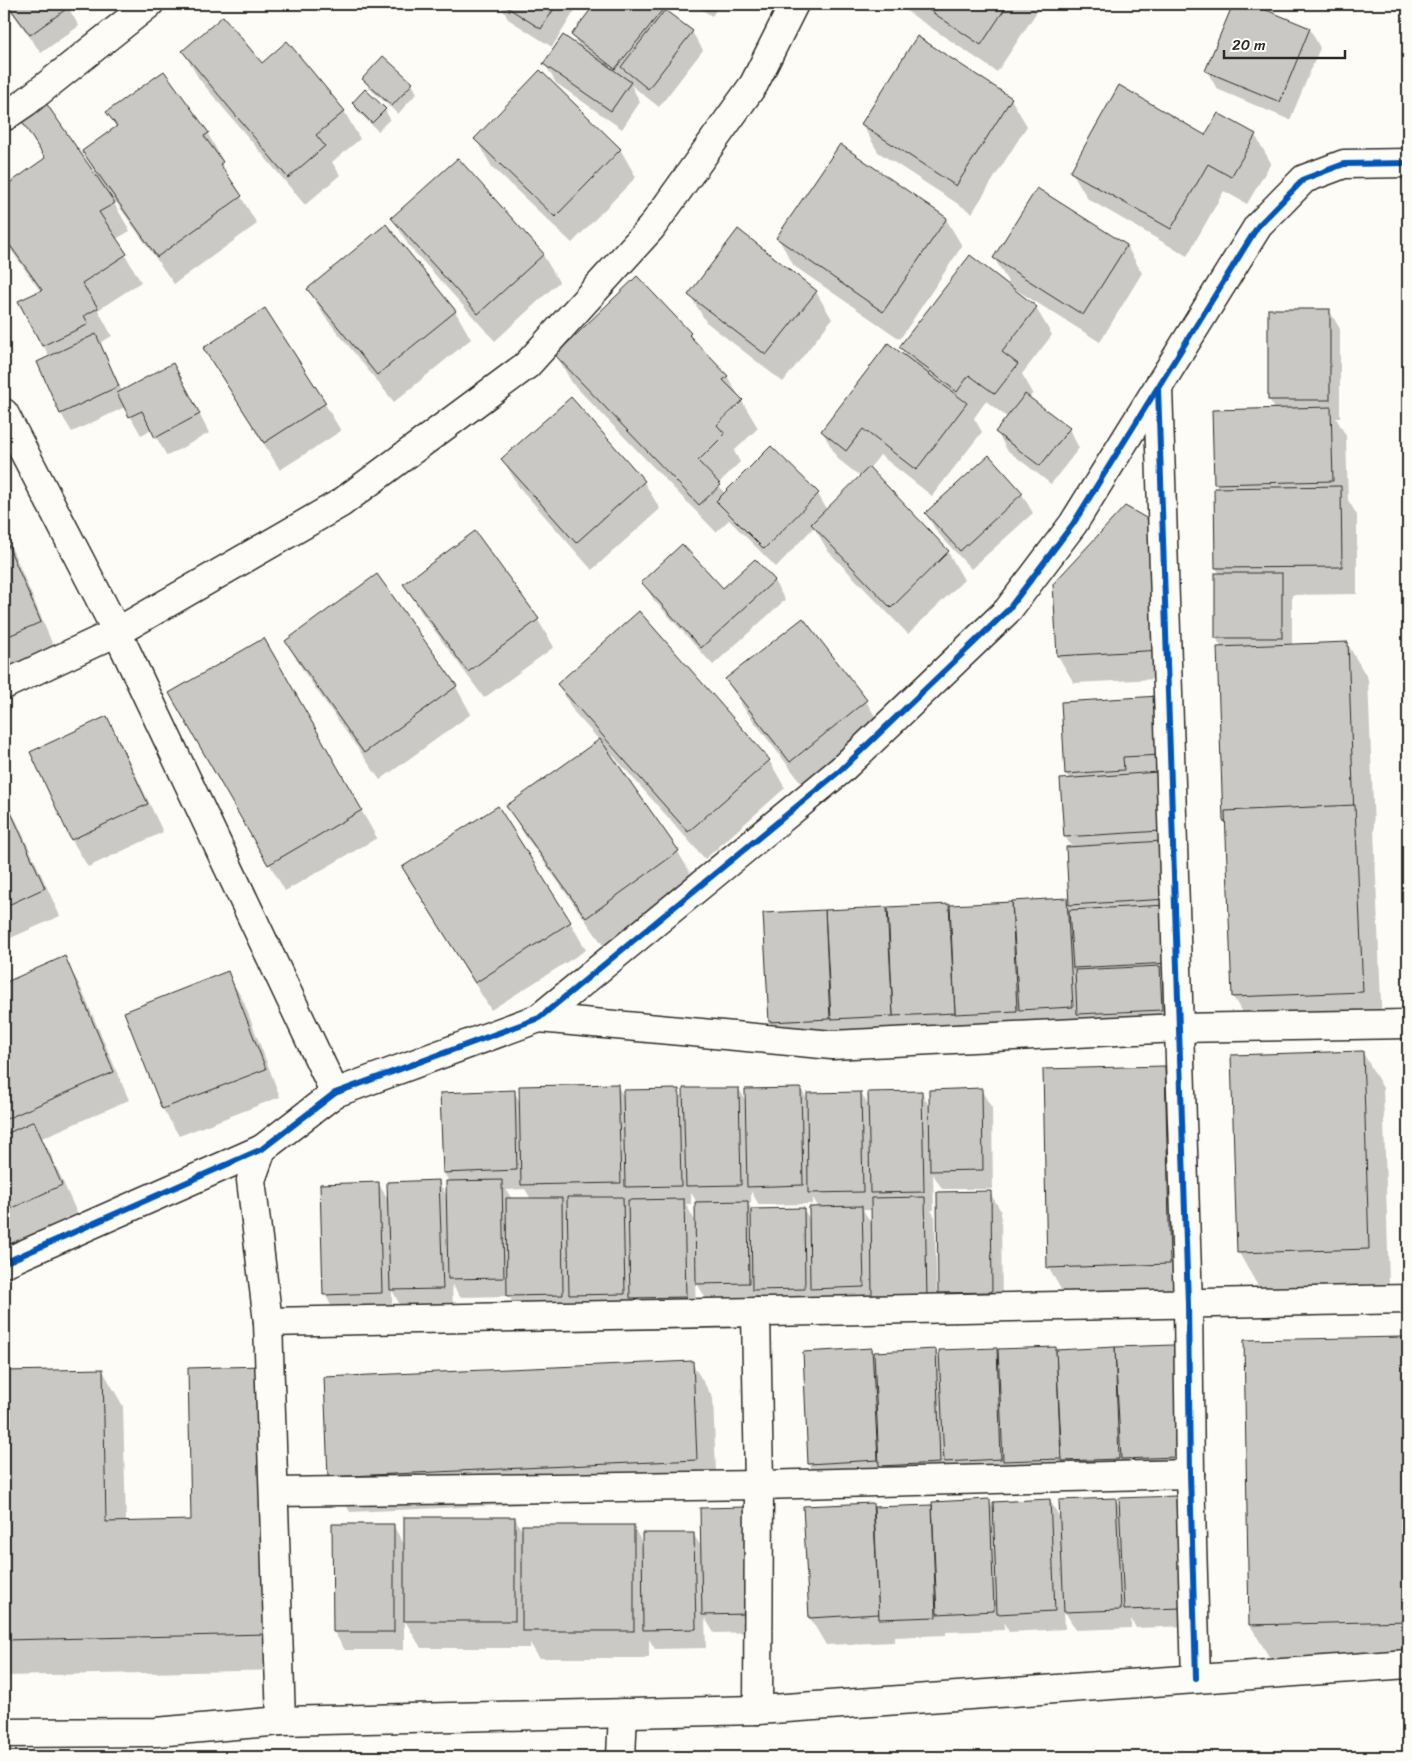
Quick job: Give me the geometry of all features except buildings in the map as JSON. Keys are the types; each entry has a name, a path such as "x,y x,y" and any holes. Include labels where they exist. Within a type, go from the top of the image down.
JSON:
{"street":[{"path":"4,117 26,102 149,4"},
{"path":"4,685 117,632 341,503 527,365 651,228 754,84 794,4"},
{"path":"4,1263 262,1149 335,1093 539,1018 841,770 1008,610 1073,524 1258,226 1304,179 1344,164 1408,163"},
{"path":"1158,386 1188,1304 1190,1474 1196,1678"},
{"path":"4,413 117,632 335,1093"},
{"path":"539,1018 832,1045 1178,1028 1408,1024"},
{"path":"262,1149 251,1180 268,1322 281,1721"},
{"path":"268,1322 1408,1299"},
{"path":"756,1312 759,1485 758,1710"},
{"path":"275,1492 759,1485 1190,1474"},
{"path":"4,1734 156,1732 281,1721 758,1710 1408,1664"},
{"path":"621,1757 623,1713"}],"cycle path":[{"path":"4,1263 262,1149 335,1093 539,1018 841,770 1008,610 1073,524 1258,226 1304,179 1344,164 1408,163"},
{"path":"1158,387 1188,1304 1190,1474 1196,1678"}]}
